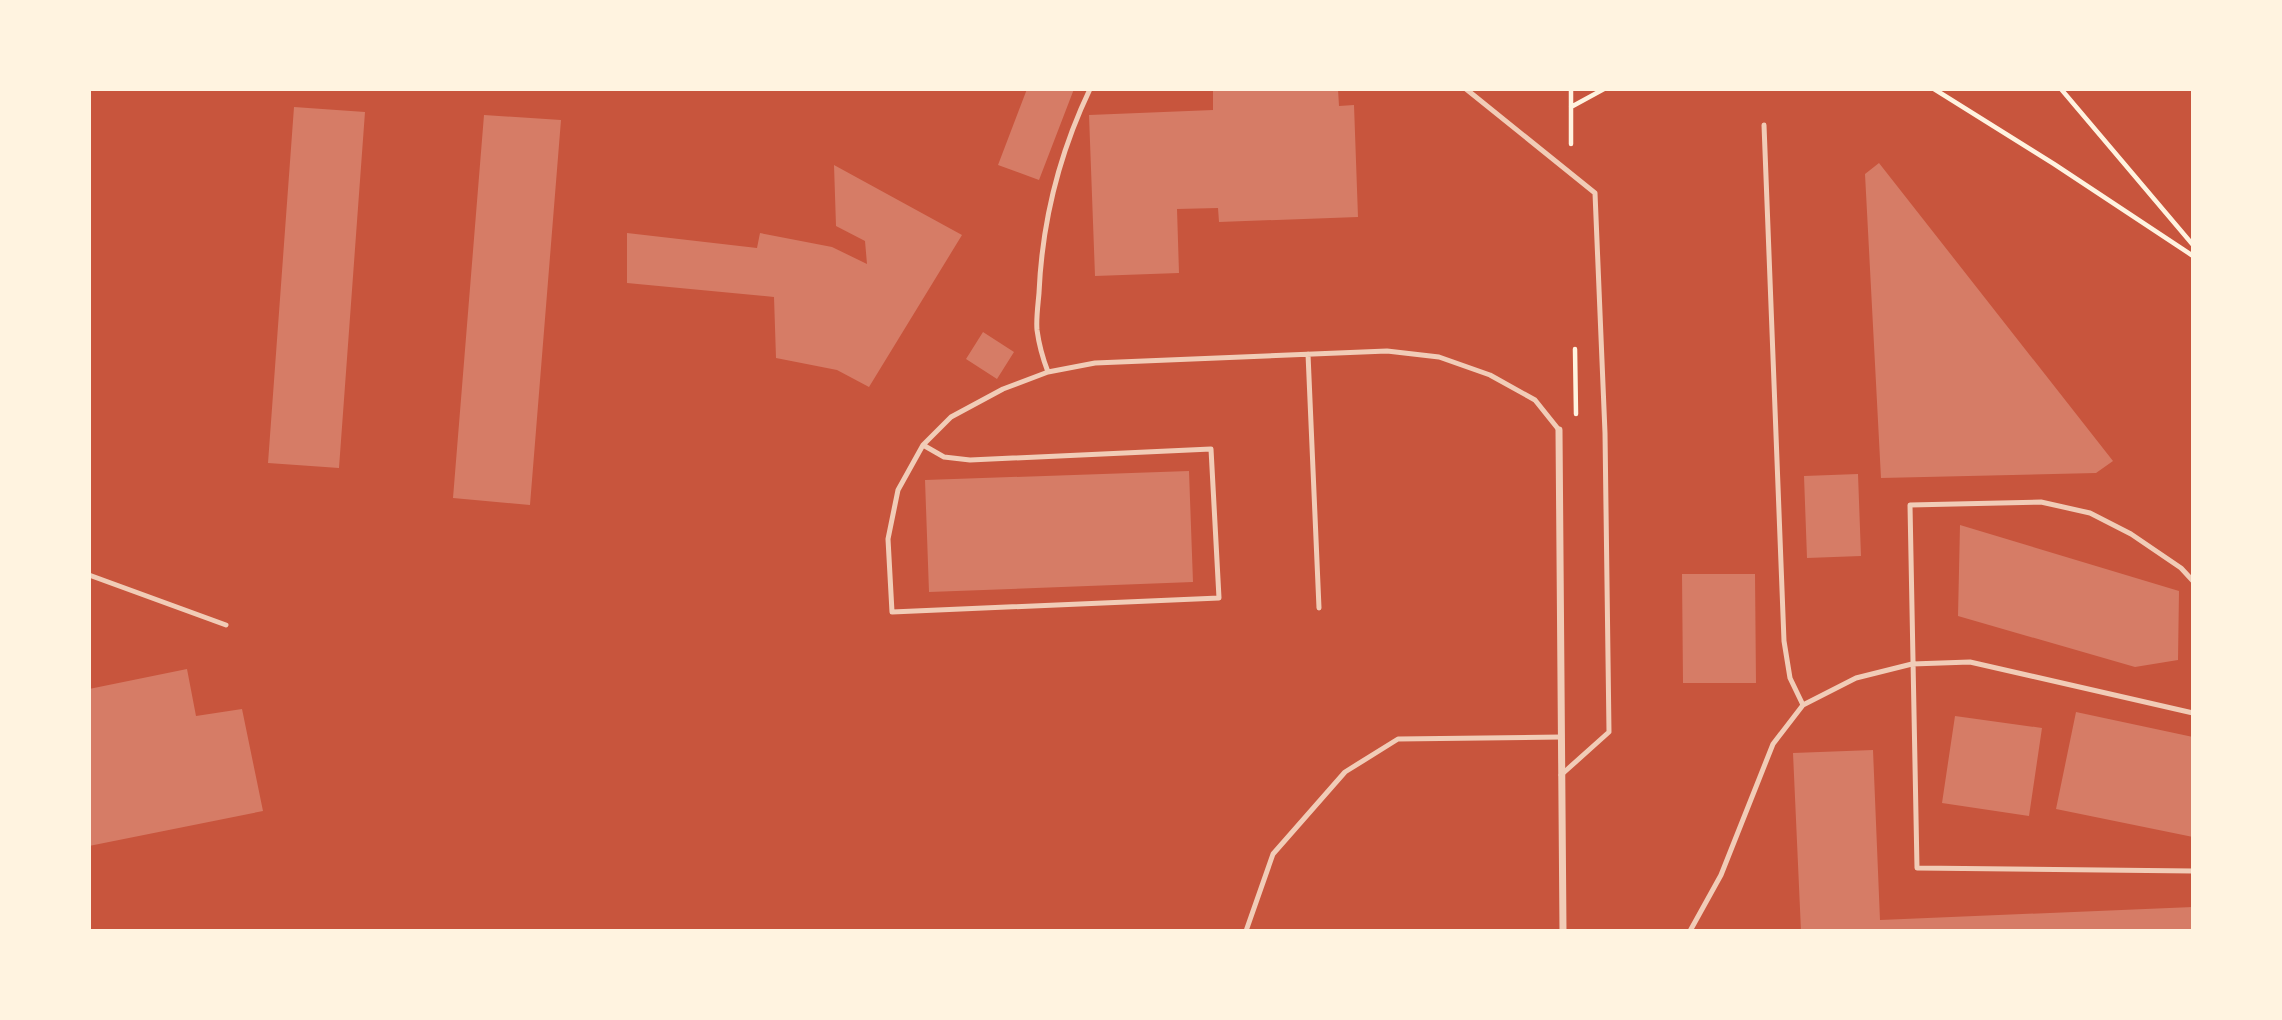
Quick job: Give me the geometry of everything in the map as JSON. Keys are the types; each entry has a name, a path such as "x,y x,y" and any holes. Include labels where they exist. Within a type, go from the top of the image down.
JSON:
{"street":[{"path":"1559,430 1563,931"}],"lane":[{"path":"1048,372 1037,329 1040,260 1056,180 1090,89"},
{"path":"1466,89 1595,193 1605,433 1609,732 1561,775"},
{"path":"1763,125 1784,641 1790,678 1803,705"},
{"path":"923,445 944,457 970,460 1212,449 1219,598 892,612 888,539 898,490 923,445 951,417 1003,389 1048,372 1095,363 1387,351 1439,357 1490,375 1535,400 1559,430"},
{"path":"1308,354 1319,608"},
{"path":"2193,582 2181,568 2131,534 2090,513 2040,502 1910,505 1917,868 2193,871"},
{"path":"89,575 226,625"},
{"path":"1690,931 1721,875 1773,744 1803,705 1856,678 1912,664 1970,662 2193,713"},
{"path":"1246,931 1273,853 1345,772 1398,740 1561,737"}],"path":[{"path":"1571,107 1604,89"},
{"path":"1934,89 2193,256"},
{"path":"2061,89 2193,245"}],"building":[{"path":"1027,89 1074,89 1039,180 998,165"},
{"path":"1213,89 1338,89 1339,106 1354,105 1358,217 1219,222 1218,208 1177,209 1179,273 1095,276 1089,115 1213,110"},
{"path":"294,107 365,112 339,468 268,463"},
{"path":"484,115 561,120 530,505 453,498"},
{"path":"1879,163 2113,461 2096,473 1881,478 1865,174"},
{"path":"834,165 962,235 869,387 837,370 776,358 774,297 627,283 627,233 757,248 760,233 832,247 867,264 865,241 836,226"},
{"path":"983,332 1014,352 997,379 966,359"},
{"path":"1189,471 1193,582 929,592 925,480"},
{"path":"1858,474 1861,556 1807,558 1804,476"},
{"path":"1960,525 2179,591 2178,660 2135,667 1958,616"},
{"path":"1682,574 1755,574 1756,683 1683,683"},
{"path":"187,669 196,716 242,709 263,811 89,846 89,689"},
{"path":"2076,712 2193,737 2193,837 2056,809"},
{"path":"1955,716 2042,728 2029,816 1942,803"},
{"path":"1873,750 1880,920 2193,907 2193,931 1801,931 1793,753"}]}
